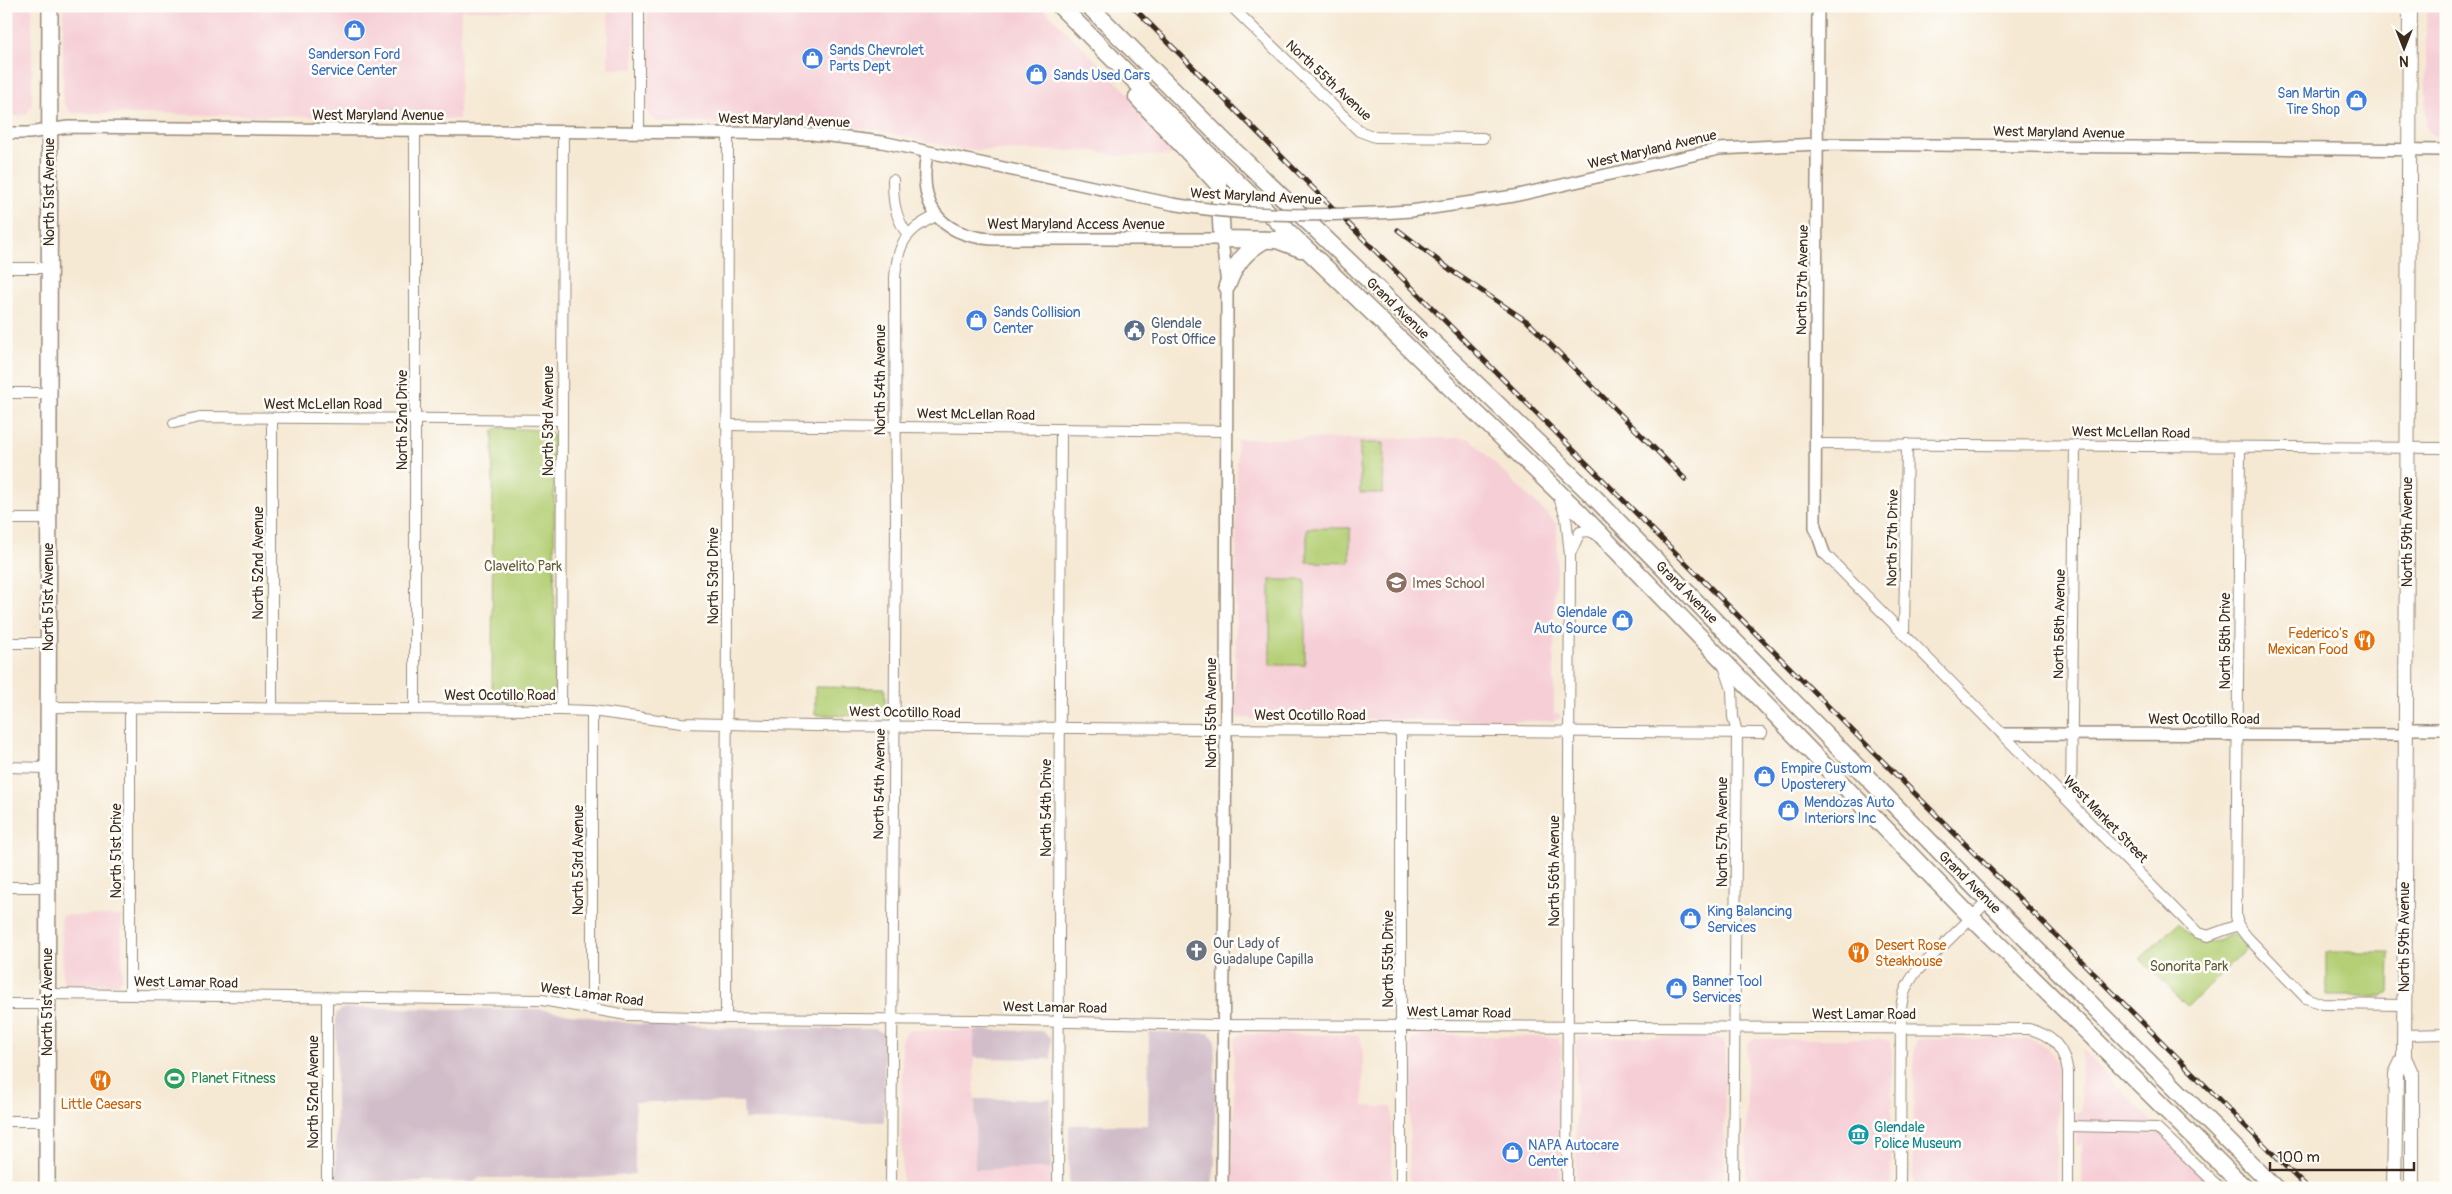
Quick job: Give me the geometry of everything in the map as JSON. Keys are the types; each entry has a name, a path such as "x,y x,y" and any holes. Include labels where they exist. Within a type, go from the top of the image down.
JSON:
{"highway":[{"name":"Grand Avenue","path":"1060,6 1212,158 1557,491 1722,659 1971,918 2245,1188"},
{"name":"Grand Avenue","path":"1089,6 1224,141 1595,498 1988,901 2275,1188"},
{"path":"1088,34 1141,102 1216,181 1221,190 1222,239 1265,240 1289,243 1317,259"},
{"path":"1227,286 1241,257 1265,240"}],"main road":[{"name":"North 51st Avenue","path":"47,1188 50,6"},
{"name":"North 59th Avenue","path":"2410,6 2404,1057 2412,1075 2412,1188"},
{"name":"North 59th Avenue","path":"2394,1188 2396,1074 2404,1057"}],"street":[{"path":"639,6 639,132"},
{"name":"North 55th Avenue","path":"1231,6 1365,135 1375,137 1483,138"},
{"name":"North 57th Avenue","path":"1818,6 1815,444 1816,527 1824,553"},
{"name":"West Maryland Avenue","path":"6,133 68,128 563,131 835,135 865,139 1010,171 1194,208 1289,215 1411,211 1507,198 1719,149 1818,144 2446,150"},
{"name":"North 52nd Drive","path":"415,131 415,709"},
{"name":"North 53rd Avenue","path":"561,710 563,131"},
{"name":"North 53rd Drive","path":"726,1018 728,133"},
{"path":"893,180 893,204 897,220 908,234 922,222 936,216 925,190 924,169 927,153"},
{"name":"West Maryland Access Avenue","path":"936,216 952,229 977,238 1222,239"},
{"name":"North 54th Avenue","path":"891,1188 895,726 895,277 900,246 908,234"},
{"name":"North 55th Avenue","path":"1222,239 1227,286 1222,1188"},
{"path":"6,268 49,268"},
{"path":"6,392 48,393"},
{"name":"West McLellan Road","path":"174,423 200,417 562,420"},
{"name":"North 52nd Avenue","path":"272,418 272,708"},
{"name":"West McLellan Road","path":"726,425 1226,431"},
{"name":"North 54th Drive","path":"1058,1188 1061,429"},
{"name":"West McLellan Road","path":"1815,444 2446,448"},
{"name":"North 57th Drive","path":"1904,633 1907,444"},
{"name":"North 58th Avenue","path":"2072,803 2075,445"},
{"name":"North 58th Drive","path":"2238,925 2236,916 2240,448"},
{"name":"North 56th Avenue","path":"1557,491 1566,517 1570,555 1567,1188"},
{"path":"6,519 48,519"},
{"name":"North 56th Avenue","path":"1570,555 1580,532 1589,531 1604,538"},
{"name":"West Market Street","path":"1824,553 2198,933 2208,936 2238,925"},
{"path":"6,643 48,644"},
{"name":"North 57th Avenue","path":"1722,659 1732,689 1733,717 1737,733 1733,1188"},
{"name":"West Ocotillo Road","path":"48,707 561,710 592,712 652,721 727,724 1762,733"},
{"name":"North 51st Drive","path":"130,707 130,995"},
{"name":"North 53rd Avenue","path":"592,712 592,1008"},
{"name":"West Ocotillo Road","path":"2003,734 2238,734 2406,732 2446,729"},
{"name":"North 55th Drive","path":"1401,730 1401,1188"},
{"path":"6,768 47,768"},
{"path":"6,887 47,887"},
{"path":"1900,1188 1902,1000 1908,982 1988,901"},
{"path":"2238,925 2247,938 2306,998 2322,1004 2404,1005"},
{"name":"West Lamar Road","path":"6,1004 47,999 130,995 327,997 542,1000 627,1015 726,1018 1223,1024 2029,1029 2046,1035 2059,1044 2066,1057 2068,1072 2068,1126"},
{"name":"North 52nd Avenue","path":"327,997 327,1188"},
{"path":"2404,1035 2446,1034"},
{"path":"6,1121 47,1121"},
{"path":"2068,1188 2068,1126 2157,1128 2220,1188"}],"shaded area":[{"path":"6,6 31,6 32,104 27,113 6,117"},
{"path":"63,6 634,6 634,69 608,68 608,11 461,10 459,119 74,113 69,111 63,102"},
{"path":"648,6 1041,6 1147,112 1184,155 1118,156 1096,151 963,150 874,130 836,126 657,122 649,116 647,110"},
{"path":"2426,6 2446,6 2446,136 2431,134 2426,127"},
{"name":"Imes School","path":"1469,438 1557,524 1557,570 1554,596 1554,713 1561,714 1560,719 1552,721 1238,718 1235,712 1237,439"},
{"path":"61,915 122,916 122,978 118,984 68,985 63,982"},
{"path":"344,1008 538,1009 635,1024 727,1028 876,1029 883,1033 884,1039 884,1122 744,1120 743,1102 635,1102 635,1174 594,1178 479,1178 474,1182 336,1182 336,1014"},
{"path":"910,1030 974,1030 975,1168 1051,1169 1051,1188 902,1188 902,1040 903,1035"},
{"path":"974,1030 1043,1031 1051,1038 1051,1059 974,1058"},
{"path":"1149,1032 1206,1033 1210,1034 1215,1040 1215,1161 1212,1188 1069,1188 1069,1125 1148,1125"},
{"path":"1241,1034 1360,1035 1363,1050 1363,1106 1392,1107 1392,1188 1233,1188 1234,1044 1235,1039"},
{"path":"1422,1035 1555,1037 1559,1039 1561,1045 1560,1188 1409,1188 1411,1043 1413,1038"},
{"path":"1716,1037 1723,1040 1725,1045 1724,1188 1576,1188 1576,1045 1579,1038"},
{"path":"1754,1039 1884,1039 1889,1041 1892,1046 1891,1188 1746,1188 1747,1046"},
{"path":"1921,1039 2029,1039 2047,1047 2053,1054 2057,1065 2057,1188 1913,1188 1914,1049 1917,1041"},
{"path":"2082,1049 2215,1188 2082,1188 2082,1143 2075,1147 2076,1113 2081,1110"},
{"path":"975,1099 1051,1099 1051,1169 975,1169"}],"green space":[{"name":"Clavelito Park","path":"497,428 545,430 554,436 555,695 551,701 498,701 492,695 493,431"},
{"path":"1360,443 1384,443 1383,493 1360,493"},
{"path":"1307,528 1350,528 1350,563 1307,562"},
{"path":"1270,580 1305,580 1305,665 1270,665"},
{"path":"815,687 885,688 885,709 877,716 815,715"},
{"name":"Sonorita Park","path":"2178,923 2190,935 2200,940 2210,942 2234,935 2247,948 2188,1007 2140,959"},
{"path":"2326,952 2390,952 2389,992 2383,996 2326,996"}],"railway":[{"path":"1132,6 2307,1188"},
{"path":"1398,230 1452,271 1528,322 1685,479"}],"place":[{"name":"Sanderson Ford Service Center","path":"354,31"},
{"name":"Sands Chevrolet Parts Dept","path":"813,58"},
{"name":"Sands Used Cars","path":"1037,75"},
{"name":"San Martin Tire Shop","path":"2356,101"},
{"name":"Sands Collision Center","path":"977,320"},
{"name":"Glendale Post Office","path":"1135,331"},
{"name":"Imes School","path":"1396,583"},
{"name":"Glendale Auto Source","path":"1623,620"},
{"name":"Federico's Mexican Food","path":"2364,641"},
{"name":"Empire Custom Uposterery","path":"1765,776"},
{"name":"Mendozas Auto Interiors Inc","path":"1788,810"},
{"name":"King Balancing Services","path":"1691,919"},
{"name":"Our Lady of Guadalupe Capilla","path":"1197,951"},
{"name":"Desert Rose Steakhouse","path":"1859,953"},
{"name":"Banner Tool Services","path":"1676,989"},
{"name":"Planet Fitness","path":"175,1078"},
{"name":"Little Caesars","path":"101,1081"},
{"name":"Glendale Police Museum","path":"1858,1135"},
{"name":"NAPA Autocare Center","path":"1512,1153"}]}
